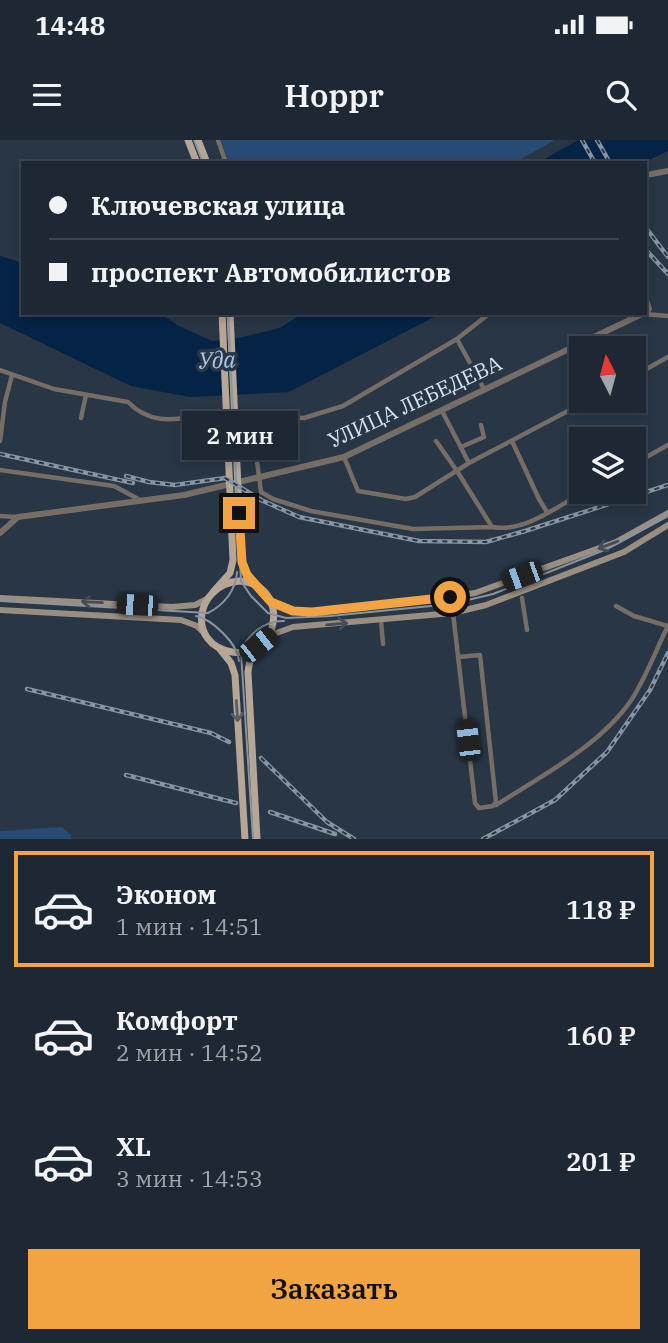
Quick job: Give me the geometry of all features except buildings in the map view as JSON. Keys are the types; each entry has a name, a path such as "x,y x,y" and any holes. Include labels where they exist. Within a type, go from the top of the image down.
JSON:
{"main road":[{"path":"188,140 196,161"},
{"path":"198,140 206,161"},
{"path":"222,315 236,537 244,568 254,584 271,602 275,616 271,635"},
{"path":"205,634 201,617 210,595 230,573 236,537 230,315"},
{"path":"271,602 293,611 312,612 475,593 616,542 668,513"},
{"path":"219,648 238,652 293,627 453,613 486,605 624,552 668,525"},
{"path":"0,598 172,607 195,605 234,582 254,584"},
{"path":"450,597 453,613"},
{"path":"0,610 181,620 197,626 219,648 230,663 235,676 245,839"},
{"path":"257,839 248,672 250,659 258,645"}],"street":[{"path":"218,140 225,161"},
{"path":"647,175 668,170"},
{"name":"УЛИЦА ЛЕБЕДЕВА","path":"647,313 668,316"},
{"path":"253,426 259,418 265,416 304,418 343,406 457,339 487,315"},
{"name":"УЛИЦА ЛЕБЕДЕВА","path":"0,516 18,517 184,495 344,457 641,315"},
{"path":"457,339 484,389"},
{"path":"646,369 668,357"},
{"path":"0,370 54,389 128,402 134,409 165,421 217,414 247,414 251,417 253,426 261,492 273,499 312,512 413,529 503,529 530,522 569,500"},
{"path":"0,441 2,400 12,375"},
{"path":"81,418 86,395"},
{"path":"442,411 469,463"},
{"path":"344,457 358,491 406,499 415,497 469,463 569,411"},
{"path":"461,447 484,437 481,425"},
{"path":"436,441 492,527"},
{"path":"512,441 547,512"},
{"path":"646,457 668,445"},
{"path":"0,470 114,486 140,499"},
{"path":"0,533 18,517"},
{"path":"522,598 527,630"},
{"path":"453,613 475,803 479,808 496,805 578,753 632,698 668,626 634,616 615,606"},
{"path":"381,620 383,644"},
{"path":"458,657 480,655 496,805"}],"shaded area":[{"path":"221,140 555,140 518,161 228,161"},
{"path":"62,827 71,835 71,839 0,839 0,831"}],"water":[{"path":"578,140 668,140 668,151 646,161 541,161"},
{"name":"Уда","path":"0,256 21,264 21,315 162,315 212,341 239,338 280,328 300,315 438,315 289,392 190,397 131,386 0,323"}],"tram line":[{"path":"194,140 202,161"},
{"path":"228,315 241,581 268,613 286,618 330,616 451,604 493,594 607,549 668,516"},
{"path":"0,601 208,613 228,596 237,572"},
{"path":"196,616 223,633 234,647 239,661"},
{"path":"253,839 241,652 258,629 284,621"}],"railway":[{"path":"582,140 594,161"},
{"path":"597,140 609,161"},
{"path":"647,229 668,257"},
{"path":"647,251 668,274"},
{"path":"0,454 133,483"},
{"path":"126,476 175,485 225,478 261,500 299,517 419,541 486,542 668,485"},
{"path":"483,839 555,800 607,752 650,690 668,653"},
{"path":"27,689 211,733 229,742"},
{"path":"261,758 327,822 354,839"},
{"path":"126,775 236,803"},
{"path":"270,812 335,834"}],"route":[{"path":"239,513 242,562 247,575 271,602 293,611 312,612 450,597"}]}
